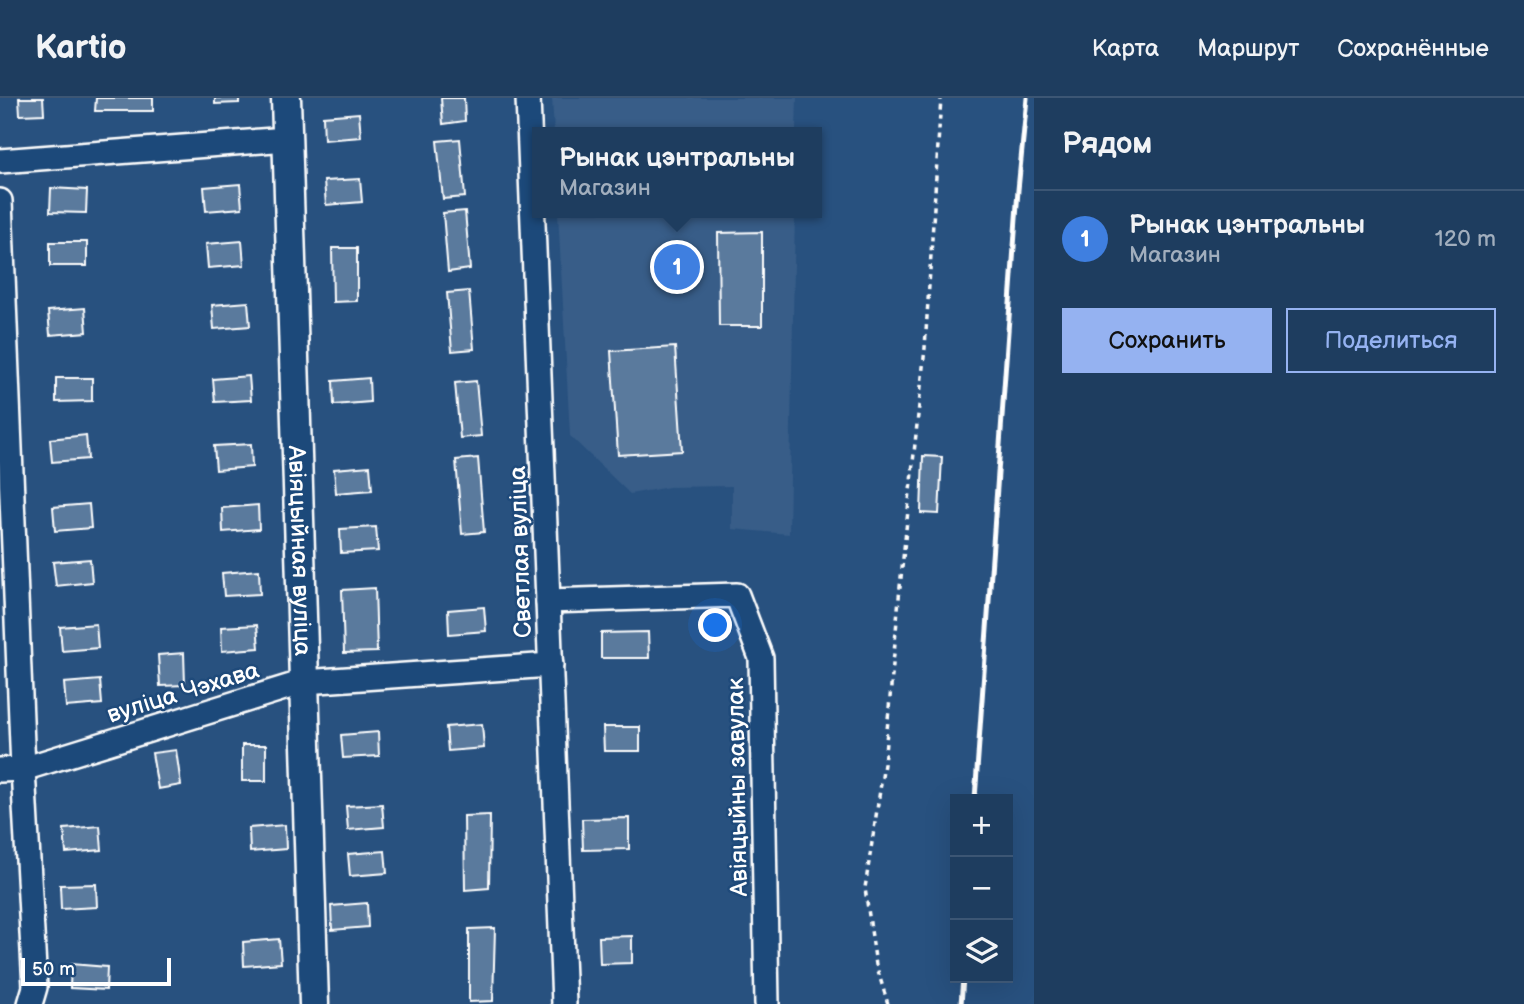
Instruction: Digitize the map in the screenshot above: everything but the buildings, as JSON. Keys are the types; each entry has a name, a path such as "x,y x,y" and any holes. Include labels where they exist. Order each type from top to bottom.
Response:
{"street":[{"name":"Авіяцыйная вуліца","path":"286,98 314,1004"},
{"name":"Светлая вуліца","path":"528,98 532,199"},
{"path":"0,161 287,139"},
{"path":"0,201 23,769 35,987 30,1004"},
{"name":"Светлая вуліца","path":"533,218 564,1004"},
{"name":"Авіяцыйны завулак","path":"548,601 737,594 761,658 767,1004"},
{"name":"вуліца Чэхава","path":"0,771 23,769 304,682 551,665"}],"path":[{"path":"888,1004 876,965 865,888 884,764 925,348 941,98"}],"shaded area":[{"path":"552,98 797,98 796,127 554,127"},
{"path":"558,218 795,218 789,534 732,529 732,486 669,487 630,494 570,436"}],"railway":[{"path":"975,794 1018,190 1027,98"},
{"path":"961,1004 963,983"}],"place":[{"name":"Рынак цэнтральны","path":"677,267"}]}
